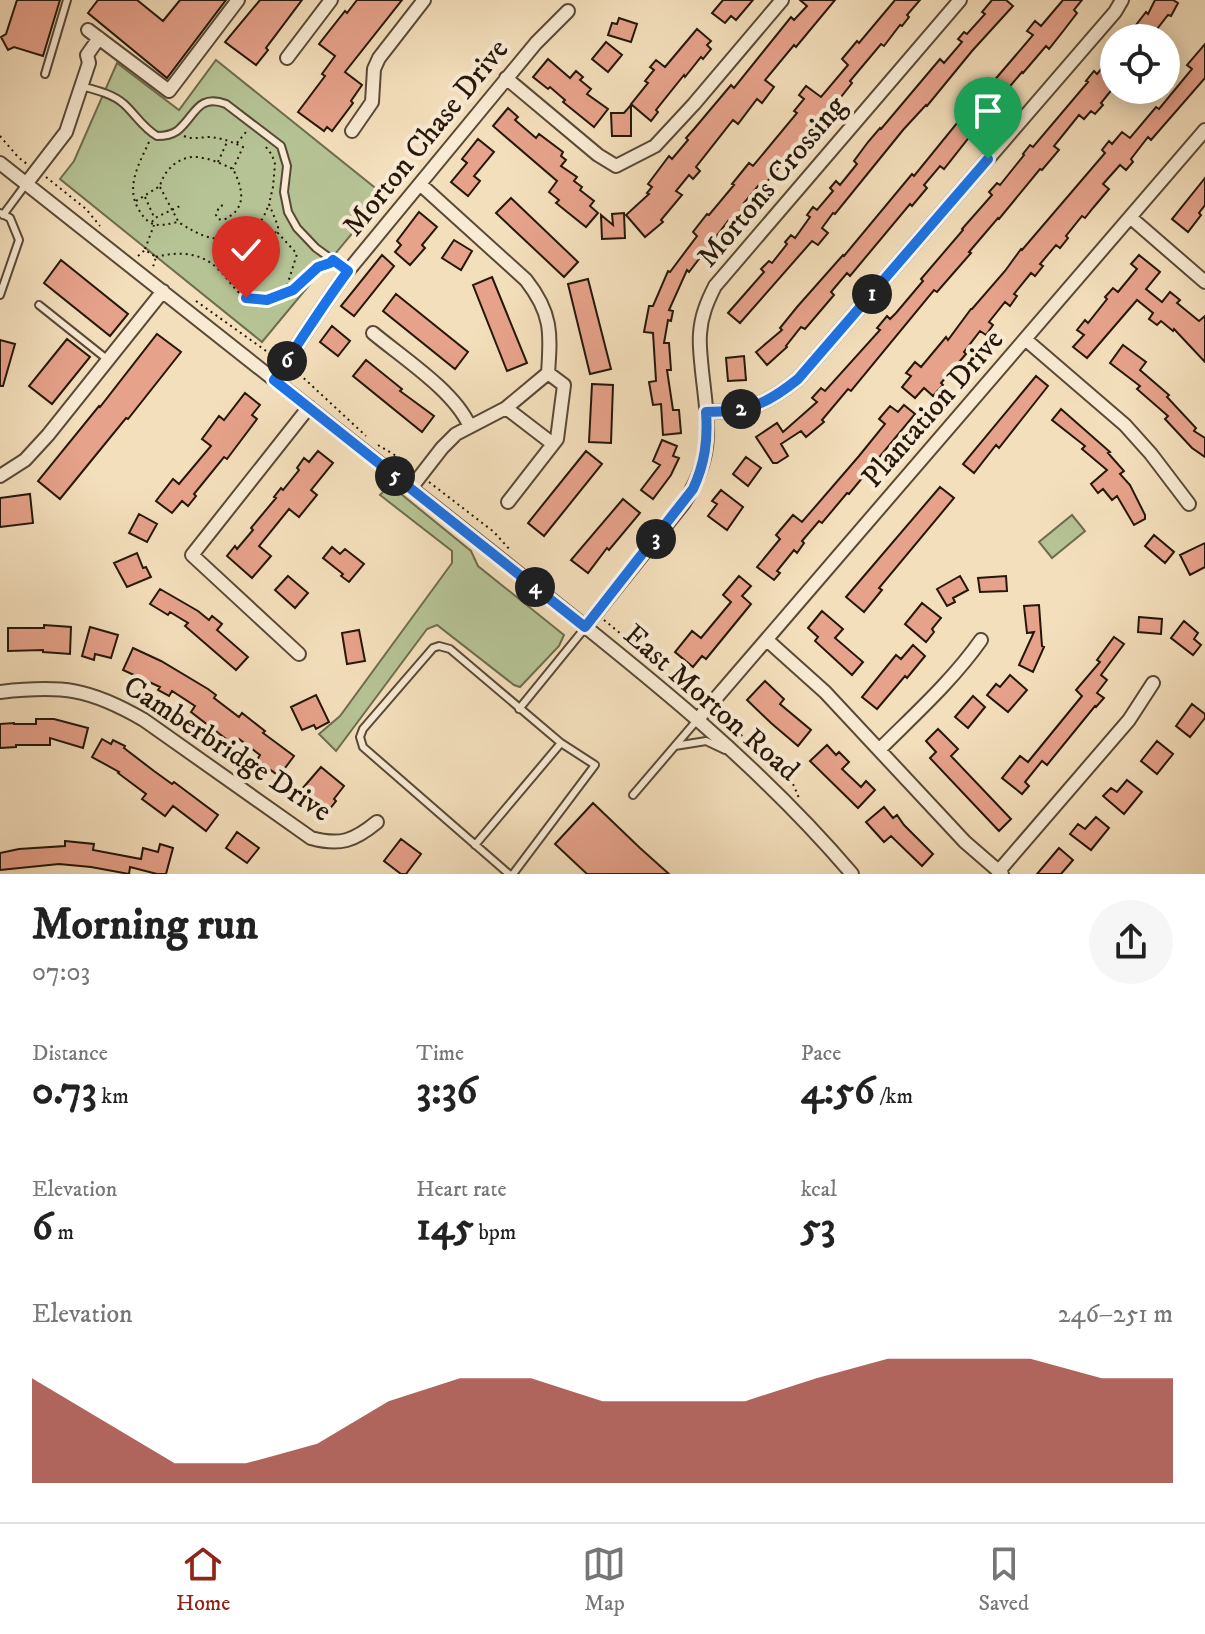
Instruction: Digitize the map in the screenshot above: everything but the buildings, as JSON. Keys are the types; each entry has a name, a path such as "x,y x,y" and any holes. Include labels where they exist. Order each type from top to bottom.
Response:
{"street":[{"path":"88,30 169,91 238,0"},
{"path":"287,58 331,0"},
{"path":"352,131 372,102 374,69 379,58 424,0"},
{"path":"506,78 598,155 616,166 655,146 782,0"},
{"name":"Mortons Crossing","path":"585,627 693,489 701,471 708,433 700,332 704,308 715,286 960,0"},
{"path":"706,412 730,412 756,406 778,396 798,379 1115,12 1122,0"},
{"name":"Morton Chase Drive","path":"274,380 348,271 506,78 568,11"},
{"path":"26,184 66,132 89,63 97,61 104,42"},
{"name":"Plantation Drive","path":"698,719 1205,130"},
{"name":"East Morton Road","path":"0,163 698,719 790,806 852,874"},
{"path":"411,488 456,434 506,408 548,373 550,346 547,315 540,298 516,270 420,184"},
{"path":"1130,217 1205,282"},
{"path":"0,476 25,460 41,443 163,291"},
{"path":"373,333 450,397 469,425"},
{"path":"1025,339 1125,425 1189,504"},
{"path":"508,502 557,439 564,385 548,373"},
{"path":"299,654 192,555 309,407"},
{"path":"506,408 553,444"},
{"path":"767,640 825,692 965,842 1000,873 1129,720 1153,683"},
{"path":"880,749 934,695 981,640"},
{"name":"Camberbridge Drive","path":"0,692 40,688 71,690 118,705 144,720 311,838 327,843 341,841 360,836 377,822"}],"lane":[{"path":"45,74 67,0"},
{"path":"81,86 122,102 148,131 157,136 175,132 200,105 216,100 226,104 281,146 287,166 284,192 288,212 297,228 316,248 348,271"},
{"path":"0,295 19,240 10,218 2,214 26,184"},
{"path":"39,305 108,360"},
{"path":"519,709 585,627"},
{"path":"439,646 450,649 561,743 595,765 511,874 363,747 360,737 363,729 419,664 433,648 439,646"},
{"path":"633,795 698,719"},
{"path":"675,746 706,741 739,756"},
{"path":"475,845 561,743"}],"path":[{"path":"237,144 246,132"},
{"path":"181,138 183,135 228,140 243,147 233,169"},
{"path":"218,163 228,140"},
{"path":"149,141 133,181 132,195 142,215 153,223 159,226 178,222"},
{"path":"225,204 219,207 218,219 229,218 242,199 233,169 201,157 179,160 162,176 160,186 178,222 212,239 227,239 256,228 263,219 273,187 275,164 267,147"},
{"path":"135,202 160,186"},
{"path":"144,196 155,218"},
{"path":"269,204 278,233"},
{"path":"137,257 145,250 155,218 182,205"},
{"path":"256,228 278,233 297,254 285,292"},
{"path":"145,250 156,257 183,253 199,257 212,263 234,290 246,298 267,300 293,290 318,267 333,260"},
{"path":"152,268 156,257"}],"green space":[{"path":"216,60 384,195 262,342 60,179 74,161 117,63 179,110"},
{"path":"390,485 471,551 478,566 564,635 559,646 520,687 437,625 427,629 336,751 319,734 340,716 452,563 452,551 380,495"},
{"path":"1072,515 1085,531 1052,558 1039,542"}],"route":[{"path":"246,298 267,300 293,290 318,267 333,260 348,271 274,380 585,627 693,489 706,451 706,412 730,412 756,406 778,396 798,379 988,159"}]}
